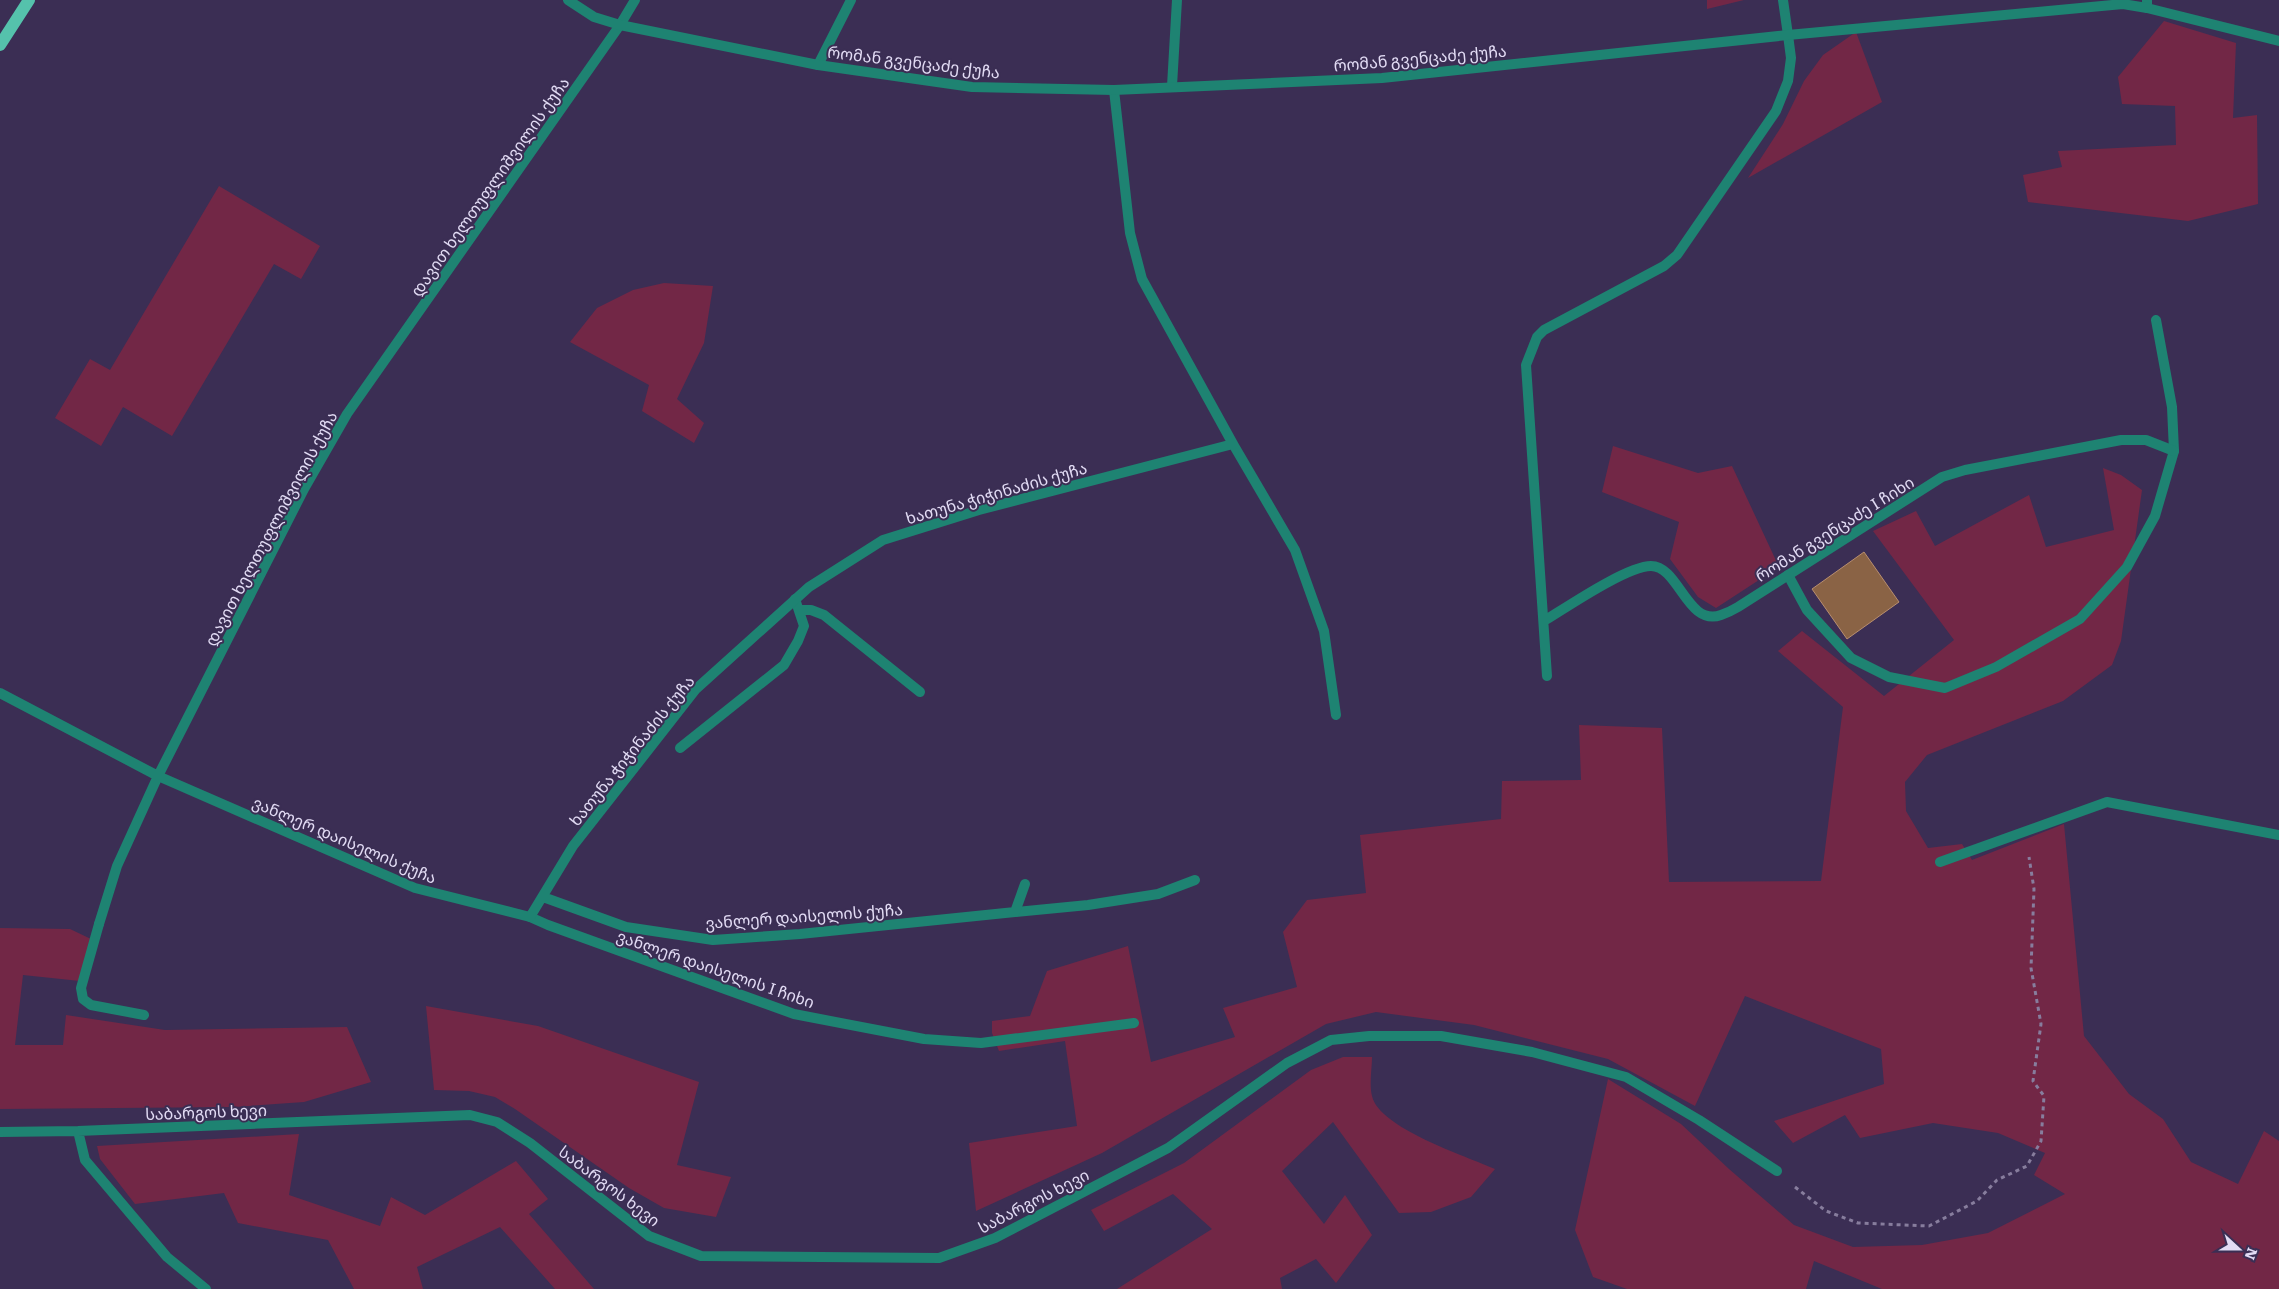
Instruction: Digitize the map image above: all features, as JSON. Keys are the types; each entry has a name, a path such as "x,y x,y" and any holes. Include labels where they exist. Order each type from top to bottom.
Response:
{"main road":[{"path":"0,45 29,0"}],"street":[{"name":"რომან გვენცაძე ქუჩა","path":"568,0 594,17 620,25 818,65 972,86 1114,90 1382,78 1788,35 2123,4 2147,4 2279,41"},
{"name":"დავით ხელთუფლიშვილის ქუჩა","path":"144,1015 91,1005 83,999 81,988 117,866 158,776 304,489 347,414 620,25 635,0"},
{"path":"818,65 851,0"},
{"path":"1172,86 1177,0"},
{"path":"1547,676 1526,365 1537,336 1557,321 1664,266 1677,255 1776,111 1788,81 1790,58 1783,0"},
{"path":"1114,90 1130,233 1142,279 1233,444 1295,550 1324,631 1336,715"},
{"path":"1788,575 1807,610 1851,658 1889,676 1945,688 1996,667 2080,619 2127,568 2155,516 2174,451 2172,407 2156,320"},
{"name":"რომან გვენცაძე I ჩიხი","path":"1544,621 1633,569 1653,565 1664,570 1694,607 1707,616 1720,616 1738,607 1942,477 1965,470 2121,440 2146,440 2174,451"},
{"name":"ხათუნა ჭიჭინაძის ქუჩა","path":"543,897 573,846 696,690 809,587 883,540 979,510 1233,444"},
{"path":"680,748 784,665 804,626 795,599"},
{"path":"799,610 811,610 824,615 920,692"},
{"name":"ვანლერ დაისელის ქუჩა","path":"0,693 158,776 415,888 530,917"},
{"path":"1940,862 2107,802 2279,835"},
{"name":"ვანლერ დაისელის ქუჩა","path":"543,897 626,927 712,940 800,934 1088,905 1158,894 1195,880"},
{"path":"1015,912 1025,884"},
{"path":"530,917 543,897"},
{"name":"ვანლერ დაისელის I ჩიხი","path":"530,917 548,926 794,1014 924,1039 981,1043 1134,1023"},
{"name":"საბარგოს ხევი","path":"0,1132 78,1132 470,1115 497,1122 530,1143 649,1236 701,1256 939,1258 995,1238 1168,1148 1287,1063 1331,1040 1369,1036 1441,1036 1532,1052 1626,1077 1699,1120 1777,1171"},
{"path":"78,1132 85,1160 167,1258 206,1289"}],"path":[{"path":"1777,1171 1826,1211 1858,1223 1929,1226 1977,1201 1996,1180 2028,1166 2040,1141 2044,1096 2033,1081 2041,1024 2031,968 2034,889 2025,832"}],"shaded area":[{"path":"1707,0 1744,0 1707,9"},
{"path":"2164,21 2236,43 2233,118 2257,115 2258,204 2188,221 2028,202 2023,175 2062,167 2058,151 2176,145 2175,106 2122,104 2118,77"},
{"path":"1856,32 1882,102 1748,178 1783,124 1804,81 1823,55"},
{"path":"219,186 320,246 301,279 274,264 172,436 123,407 101,446 55,418 90,359 110,370"},
{"path":"664,283 713,286 704,343 677,399 704,423 694,443 642,411 649,385 570,342 597,308 633,290"},
{"path":"1613,446 1698,473 1732,466 1779,567 1716,608 1698,597 1670,559 1679,522 1602,492"},
{"path":"2103,468 2121,475 2142,490 2121,641 2112,665 2063,701 1927,755 1905,782 1906,811 1928,848 1962,844 1972,860 2064,824 2084,1036 2129,1094 2163,1119 2191,1162 2238,1184 2264,1131 2279,1141 2279,1289 1882,1289 1814,1261 1806,1289 1627,1289 1593,1277 1575,1230 1608,1079 1681,1124 1729,1169 1794,1225 1853,1247 1922,1245 1988,1233 2065,1194 2034,1175 2045,1153 1998,1133 1933,1123 1860,1138 1845,1115 1793,1143 1774,1121 1884,1084 1881,1049 1745,996 1695,1106 1608,1059 1474,1025 1376,1012 1326,1024 1102,1153 976,1211 969,1143 1077,1126 1065,1041 999,1051 992,1033 992,1021 1030,1016 1047,971 1128,946 1151,1062 1235,1037 1223,1008 1297,987 1283,932 1307,900 1366,893 1360,835 1501,819 1502,781 1581,780 1579,725 1662,728 1669,882 1821,881 1843,707 1778,651 1802,631 1884,696 1954,640 1873,531 1916,511 1935,546 2029,495 2046,547 2114,530"},
{"path":"0,928 70,929 91,939 80,981 23,975 15,1045 63,1045 66,1015 165,1030 347,1027 371,1082 304,1102 234,1107 0,1109"},
{"path":"426,1006 538,1026 699,1082 677,1165 731,1177 716,1217 664,1208 629,1188 495,1097 469,1091 434,1090"},
{"path":"1343,1057 1372,1057 1372,1096 1378,1108 1390,1119 1425,1140 1495,1169 1471,1197 1431,1212 1399,1213 1333,1122 1282,1171 1324,1224 1345,1195 1372,1235 1336,1283 1316,1259 1280,1278 1282,1289 1117,1289 1212,1229 1173,1194 1104,1231 1091,1210 1184,1163 1311,1070"},
{"path":"299,1134 289,1195 380,1226 391,1197 425,1215 516,1161 548,1199 529,1214 594,1289 555,1289 500,1227 417,1267 423,1289 354,1289 328,1240 238,1223 224,1193 135,1204 100,1159 97,1146"}],"building":[{"path":"1864,552 1899,602 1847,639 1812,589"}]}
